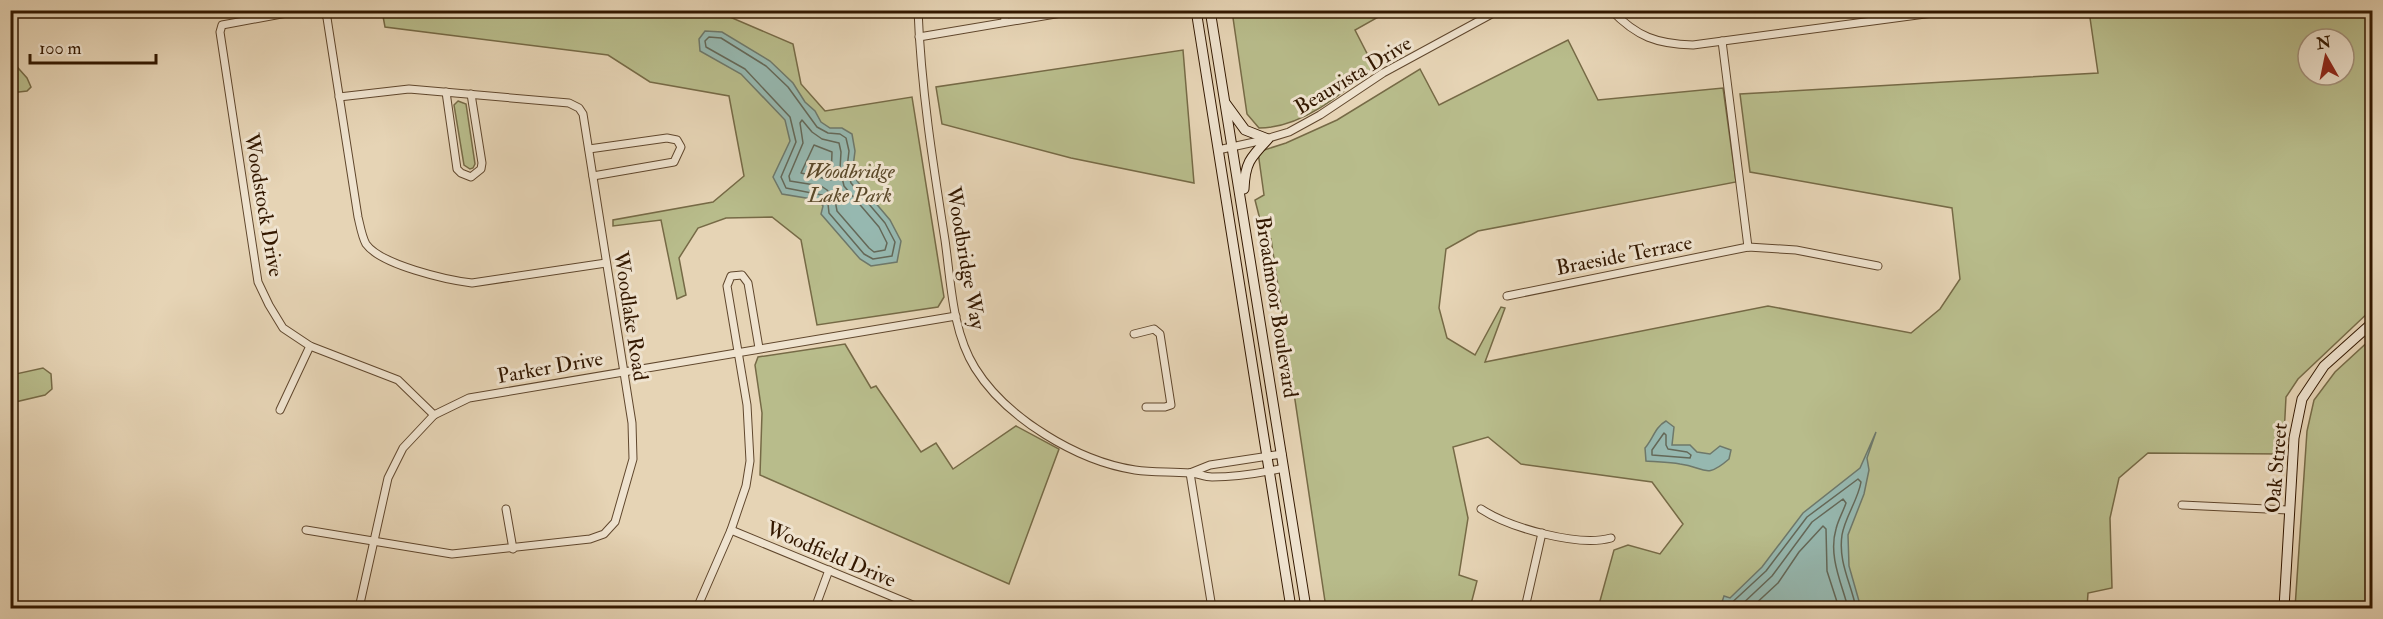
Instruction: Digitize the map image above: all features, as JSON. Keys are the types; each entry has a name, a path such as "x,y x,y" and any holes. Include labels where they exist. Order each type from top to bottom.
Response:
{"main road":[{"name":"Broadmoor Boulevard","path":"1196,10 1291,609"},
{"name":"Broadmoor Boulevard","path":"1210,10 1306,609"},
{"path":"1225,102 1245,130 1268,139 1249,158 1243,208"},
{"name":"Oak Street","path":"2284,609 2294,438 2306,392 2324,366 2373,323"}],"street":[{"name":"Woodstock Drive","path":"303,10 222,25 220,39 258,282 268,305 284,328 310,346 398,380 435,415"},
{"path":"323,10 327,18 358,217 365,243 375,253 389,260 450,280 472,283 606,263"},
{"name":"Woodbridge Way","path":"918,10 927,128 956,316 967,351 987,385 999,399 1038,429 1079,453 1112,465 1157,473 1190,473 1210,477 1268,472 1284,468"},
{"path":"1004,10 1005,21"},
{"path":"919,37 1078,10"},
{"name":"Beauvista Drive","path":"1218,150 1289,132 1320,115 1383,73 1499,10"},
{"path":"1611,10 1630,28 1651,39 1669,44 1693,45 1954,10"},
{"path":"1722,41 1748,247"},
{"name":"Woodlake Road","path":"306,530 374,540 403,548 452,554 590,539 604,534 615,522 633,459 632,423 589,149 583,114 579,108 569,103 409,89 339,97"},
{"path":"446,92 457,169 471,177 481,170 482,163 471,94"},
{"path":"589,149 667,138 677,140 681,147 674,162 593,176"},
{"name":"Braeside Terrace","path":"1507,296 1748,247 1796,250 1878,266"},
{"path":"697,609 746,486 750,461 747,405 727,286 731,276 742,275 748,283 759,348"},
{"name":"Parker Drive","path":"359,609 388,478 403,448 435,415 469,398 956,316"},
{"path":"1134,334 1154,329 1160,334 1171,405 1146,407"},
{"path":"280,410 310,346"},
{"name":"Woodbridge Way","path":"1190,473 1210,465 1282,454"},
{"path":"1190,473 1212,609"},
{"path":"2182,505 2290,510"},
{"path":"507,509 513,549"},
{"path":"1481,509 1503,522 1542,533 1588,541 1611,538"},
{"name":"Woodfield Drive","path":"730,530 920,609"},
{"path":"1525,609 1542,533"},
{"path":"815,609 830,570"}],"green space":[{"path":"1232,10 1389,11 1355,30 1374,67 1349,88 1306,116 1291,122 1259,128 1247,114"},
{"name":"Woodbridge Lake Park","path":"382,11 716,11 793,44 801,84 825,111 912,97 944,297 938,307 817,325 801,240 772,217 726,218 698,228 679,258 686,295 677,299 661,220 613,226 613,220 713,202 744,176 729,96 650,82 608,55 385,27"},
{"path":"2089,11 2372,11 2372,309 2298,379 2286,397 2283,454 2148,453 2119,478 2110,518 2112,588 2088,593 2087,608 1598,608 1614,550 1628,545 1660,554 1683,524 1652,482 1521,464 1488,437 1453,447 1468,518 1459,575 1477,581 1470,608 1326,608 1271,239 1265,239 1255,200 1264,195 1258,152 1286,143 1337,120 1420,69 1439,105 1568,40 1598,100 1723,88 1736,182 1478,231 1446,249 1439,308 1447,338 1475,355 1501,307 1505,308 1485,362 1768,306 1911,333 1940,309 1960,279 1952,208 1750,172 1740,94 2098,73"},
{"path":"1183,50 1194,183 1071,158 942,124 936,87"},
{"path":"11,60 27,78 31,87 27,91 11,93"},
{"path":"458,101 466,104 475,164 470,169 464,165 454,105"},
{"path":"2372,338 2372,608 2295,608 2307,431 2314,400 2335,372"},
{"path":"845,344 871,388 876,386 921,452 936,443 953,469 1016,426 1059,449 1009,584 760,475 762,413 755,365 758,357"},
{"path":"43,368 51,374 52,389 45,395 11,403 11,375"}],"water":[{"path":"705,31 722,32 770,61 793,83 821,122 830,128 842,128 852,134 855,151 853,167 857,181 890,220 901,241 897,262 871,266 860,259 821,214 823,206 818,200 782,194 773,177 790,141 785,120 741,74 700,51 699,39"},
{"path":"1666,421 1674,427 1672,445 1690,445 1697,452 1710,454 1720,446 1731,450 1729,459 1710,471 1676,463 1646,461 1645,448 1659,426"},
{"path":"1876,432 1867,458 1869,470 1864,494 1848,535 1849,566 1861,608 1720,608 1724,596 1730,598 1762,567 1803,513 1860,468"}]}
